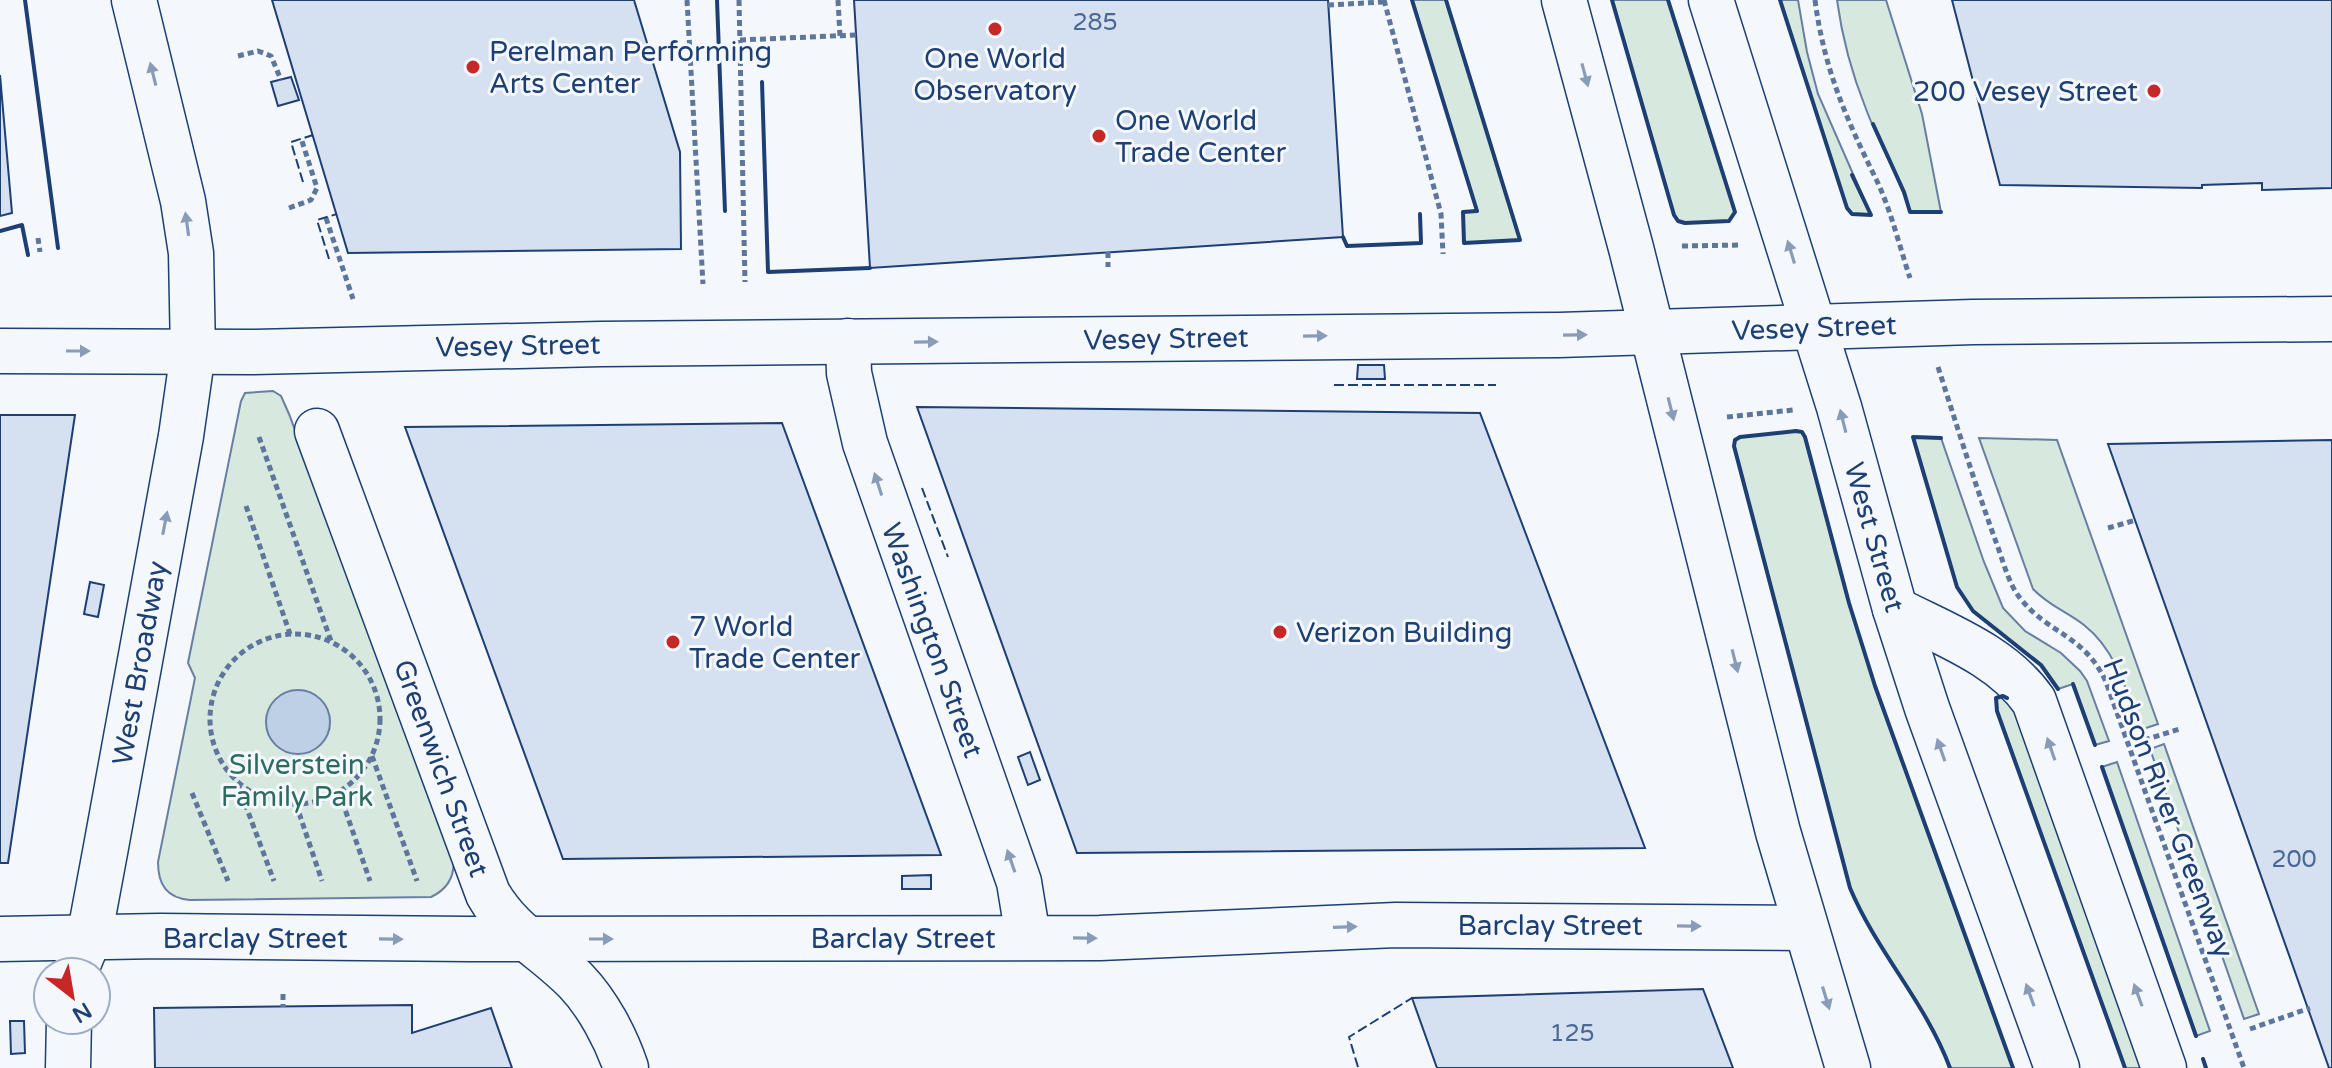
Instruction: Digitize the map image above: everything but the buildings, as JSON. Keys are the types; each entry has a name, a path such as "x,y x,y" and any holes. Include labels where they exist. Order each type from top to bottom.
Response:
{"main road":[{"path":"134,0 183,201 191,253 193,352"},
{"path":"1564,0 1653,333 1805,928 1848,1068"},
{"name":"West Street","path":"1711,0 1839,407 1895,609 1950,776 2057,1068"},
{"name":"Vesey Street","path":"0,351 193,352 848,341 1653,333 1973,322 2332,319"},
{"name":"Washington Street","path":"848,341 849,373 865,443 1019,882 1028,937"},
{"name":"West Broadway","path":"82,955 106,847 181,436 193,352"},
{"name":"Greenwich Street","path":"317,431 488,894 497,910 523,939 578,984 620,1050 626,1068"},
{"path":"1895,609 2007,670 2034,701 2164,1068"},
{"name":"Barclay Street","path":"0,939 82,955 523,939 1162,937 1396,925 1805,928"},
{"path":"68,1068 69,1036"}],"path":[{"path":"687,0 703,284"},
{"path":"739,0 745,282"},
{"path":"838,0 840,36"},
{"path":"1815,0 1829,72 1876,180 1909,277"},
{"path":"1328,5 1384,1 1441,214 1443,254"},
{"path":"740,40 856,35"},
{"path":"238,56 258,51 271,56 281,80"},
{"path":"289,208 311,200 317,188 301,138"},
{"path":"326,218 353,299"},
{"path":"38,238 40,252"},
{"path":"1682,246 1746,244"},
{"path":"1108,252 1108,267"},
{"name":"Hudson River Greenway","path":"1938,365 1970,468 2018,596 2043,619 2079,643 2099,666 2106,682 2244,1068"},
{"path":"1727,417 1798,410"},
{"path":"259,437 332,642"},
{"path":"246,506 290,634"},
{"path":"2108,528 2136,520"},
{"path":"237,782 259,797 283,804 296,804 318,801 339,792 363,771 372,756 380,728 378,698 356,659 332,642 311,636 290,634 268,638 233,660 211,698 213,744 219,758 237,782 274,881"},
{"path":"2144,740 2180,729"},
{"path":"372,756 417,881"},
{"path":"339,792 370,881"},
{"path":"192,793 228,881"},
{"path":"296,804 322,881"},
{"path":"283,994 283,1007"},
{"path":"2250,1029 2310,1008"}],"green space":[{"path":"1412,0 1446,0 1520,240 1464,243 1463,212 1477,210"},
{"path":"1612,0 1668,0 1735,212 1729,221 1685,223 1678,221 1674,215"},
{"path":"1780,0 1798,0 1818,94 1871,215 1852,214 1847,208"},
{"path":"1837,0 1886,0 1922,114 1941,212 1910,212 1856,82"},
{"name":"Silverstein Family Park","path":"273,391 281,396 289,414 453,855 450,880 431,897 190,900 175,896 162,884 158,862 195,678 188,663 241,401 245,393"},
{"path":"1802,432 1805,437 1849,603 1875,686 2013,1068 1950,1068 1928,1021 1874,934 1850,888 1734,446 1735,440 1740,437"},
{"path":"1913,437 1941,438 2003,608 2025,631 2061,653 2080,671 2087,681 2109,741 2095,745 2073,684 2058,689 2041,665 1973,611 1957,587"},
{"path":"1979,438 2057,440 2158,724 2140,730 2120,673 2105,647 2084,625 2033,589"},
{"path":"2003,696 2014,710 2141,1068 2125,1068 1997,711 1996,698"},
{"path":"2164,744 2259,1014 2244,1019 2150,749"},
{"path":"2117,762 2210,1031 2196,1036 2102,767"}],"water":[{"path":"298,690 321,699 330,722 321,745 298,754 275,745 266,722 275,699"}],"fence":[{"path":"303,182 291,142 313,135"},
{"path":"329,259 317,220 337,214"},
{"path":"1334,385 1496,385"},
{"path":"922,488 948,557"},
{"path":"1358,1067 1349,1037 1412,998"}],"wall":[{"path":"25,0 58,248"},
{"path":"717,0 725,211"},
{"path":"1412,0 1477,211 1463,212 1464,243 1520,240 1446,0"},
{"path":"1612,0 1674,215 1678,221 1685,223 1729,221 1735,212 1668,0"},
{"path":"1780,0 1847,208 1852,214 1871,215 1852,175"},
{"path":"762,82 768,272 870,268"},
{"path":"1873,124 1910,212 1941,212"},
{"path":"1343,237 1347,246 1421,243 1420,214"},
{"path":"0,231 22,225 28,255"},
{"path":"1950,1068 1928,1021 1874,934 1850,888 1734,446 1735,440 1740,437 1796,431 1802,432 1805,437 1849,603 1875,686 2013,1068"},
{"path":"1941,438 1913,437 1957,587 1973,611 2041,665 2058,689"},
{"path":"2073,684 2095,745"},
{"path":"2007,698 1996,698 1997,711 2125,1068"},
{"path":"2102,767 2196,1036"},
{"path":"2203,1059 2206,1068"}],"place":[{"name":"One World Observatory","path":"995,29"},
{"name":"Perelman Performing Arts Center","path":"473,67"},
{"name":"200 Vesey Street","path":"2154,91"},
{"name":"One World Trade Center","path":"1099,136"},
{"name":"Verizon Building","path":"1280,632"},
{"name":"7 World Trade Center","path":"673,642"}]}
